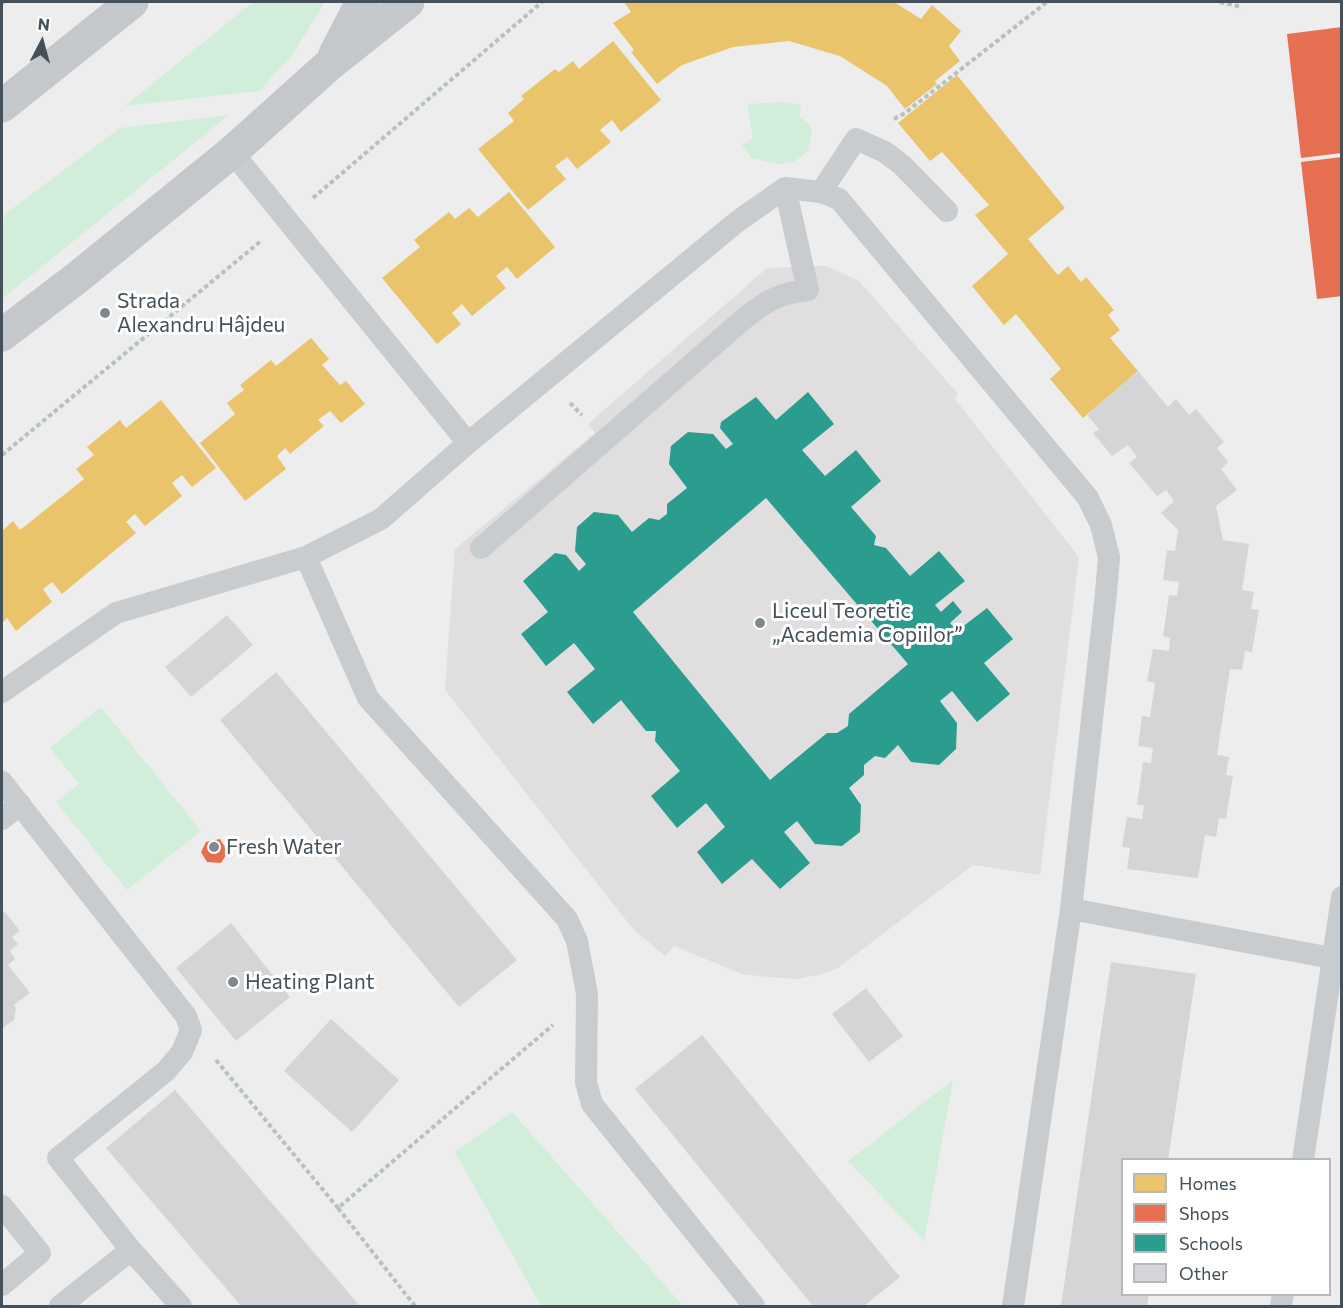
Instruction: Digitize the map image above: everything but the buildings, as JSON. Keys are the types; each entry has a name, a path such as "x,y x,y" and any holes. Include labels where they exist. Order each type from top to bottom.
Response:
{"main road":[{"path":"2,106 132,2"},
{"path":"330,64 362,2"},
{"path":"2,335 78,277 232,152 330,64 408,2"}],"lane":[{"path":"821,192 856,139 885,152 902,165 947,211"},
{"path":"232,152 468,443"},
{"path":"481,548 746,317 771,298 789,292 808,290 785,188"},
{"path":"2,692 116,613 306,557 381,519 468,443 738,221 785,188 821,192 839,199 1088,498 1101,525 1109,556 1071,909 1013,1306"},
{"path":"306,557 368,698 567,919 578,941 588,994 586,1083 592,1104 754,1306"},
{"path":"2,782 186,1016 191,1030 182,1052 166,1071 58,1158 131,1250 181,1306"},
{"path":"2,819 20,804"},
{"path":"1303,1158 1337,960 1341,897"},
{"path":"1071,909 1337,960"},
{"path":"2,1206 40,1252 2,1285"},
{"path":"60,1306 131,1250"}],"path":[{"path":"856,139 905,113 1047,2"},
{"path":"1220,2 1242,7"},
{"path":"338,1208 588,994"},
{"path":"191,1030 338,1208 415,1306"}],"shaded area":[{"name":"Liceul Teoretic „Academia Copiilor”","path":"827,266 859,281 958,394 955,399 1079,557 1040,875 973,865 838,968 819,975 796,979 742,974 674,946 665,956 633,929 445,690 455,549 595,433 588,424 767,268"}],"green space":[{"path":"253,2 325,2 292,55 259,91 125,106"},
{"path":"784,102 801,105 799,117 807,122 812,130 808,151 795,161 780,164 751,158 742,145 753,138 747,104"},
{"path":"229,115 2,299 2,219 4,215 120,128"},
{"path":"101,707 201,831 127,890 56,802 79,784 50,748"},
{"path":"953,1080 924,1241 848,1161"},
{"path":"512,1112 683,1306 541,1306 455,1152"}],"place":[{"name":"Strada Alexandru Hâjdeu","path":"105,313"},
{"name":"Liceul Teoretic „Academia Copiilor”","path":"760,623"},
{"name":"Fresh Water","path":"214,847"},
{"name":"Heating Plant","path":"233,982"}]}
